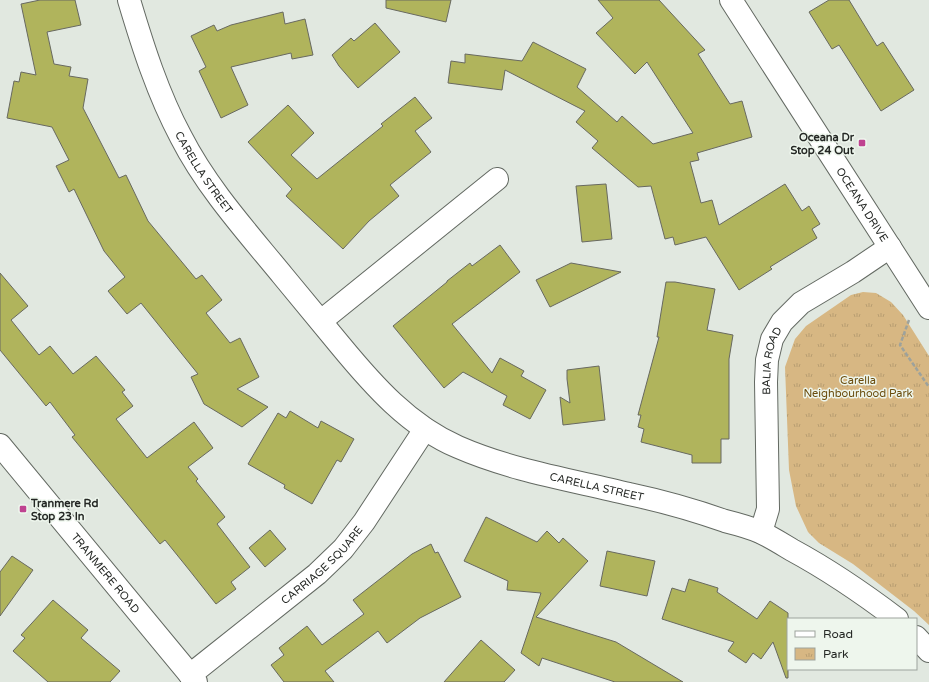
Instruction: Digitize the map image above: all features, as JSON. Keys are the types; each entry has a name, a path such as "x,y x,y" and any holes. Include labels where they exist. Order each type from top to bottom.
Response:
{"street":[{"name":"CARELLA STREET","path":"129,0 145,54 164,100 181,138 199,169 221,200 363,373 392,403 425,429 456,447 506,465 699,512 761,532 860,591 896,618"},
{"name":"OCEANA DRIVE","path":"731,0 929,308"},
{"path":"321,321 497,179"},
{"name":"BALIA ROAD","path":"761,532 768,509 766,382 767,360 772,339 782,322 802,303 890,248"},
{"name":"CARRIAGE SQUARE","path":"193,678 317,574 343,549 364,522 425,429"},
{"name":"TRANMERE ROAD","path":"0,445 193,678"},
{"path":"917,638 929,651"}],"path":[{"path":"910,317 900,345 929,387"}],"green space":[{"name":"Carella Neighbourhood Park","path":"863,292 876,293 891,302 903,315 929,356 929,625 914,611 853,564 819,543 808,532 796,506 789,470 785,367 795,339 806,326 851,295"}],"building":[{"path":"40,0 75,0 81,25 47,32 54,64 71,67 69,76 88,79 83,108 119,178 126,175 148,221 196,279 202,275 222,300 206,313 230,343 240,338 259,377 237,389 268,407 242,427 204,404 191,377 198,374 141,303 127,314 108,291 125,277 104,251 74,189 69,192 56,166 69,160 52,127 7,118 14,81 19,82 21,72 36,75 21,4"},
{"path":"386,0 451,0 446,22 386,8"},
{"path":"598,0 659,0 705,50 698,54 730,104 742,101 752,137 697,153 699,160 690,162 701,203 712,200 719,225 785,184 802,211 809,206 820,224 812,229 817,238 770,267 772,269 739,290 706,237 675,245 673,237 665,239 651,186 638,187 592,148 598,141 576,122 585,111 505,70 502,90 448,83 451,61 465,63 465,54 522,61 533,42 586,69 577,87 617,122 622,116 653,144 693,133 647,62 635,74 596,33 613,18"},
{"path":"829,0 849,0 877,46 883,42 914,90 881,111 839,45 832,49 809,12"},
{"path":"283,12 285,24 305,19 313,55 292,59 291,53 231,67 248,105 221,118 199,71 206,67 191,36 214,25 217,31 231,25"},
{"path":"375,23 400,52 358,88 339,66 332,55 351,38 354,41"},
{"path":"415,97 432,118 415,131 431,152 390,185 399,196 369,221 343,249 286,196 292,189 248,142 288,105 314,133 291,155 317,179 383,126 381,124"},
{"path":"606,184 612,239 582,242 576,186"},
{"path":"500,245 520,272 452,324 492,373 500,358 524,371 521,376 546,390 530,419 503,405 507,396 463,372 444,388 393,326 470,263 472,266"},
{"path":"571,263 621,272 550,307 536,280"},
{"path":"0,273 28,306 11,320 39,355 50,346 73,374 96,356 125,390 122,392 133,406 116,419 147,458 194,422 213,448 188,467 198,479 196,481 225,517 217,524 250,567 231,582 236,589 216,604 165,540 160,544 72,437 75,435 50,402 46,406 0,350"},
{"path":"666,282 675,282 715,289 707,330 733,335 729,359 729,439 721,439 721,463 692,463 692,455 641,442 644,429 638,427 641,415 638,415 659,337 657,337"},
{"path":"599,366 605,420 563,425 560,397 570,403 567,370"},
{"path":"290,411 318,428 321,421 354,439 341,462 337,460 312,504 284,488 285,485 248,464 278,413 286,418"},
{"path":"486,517 537,542 547,531 559,543 563,538 588,561 536,617 616,642 683,682 615,682 542,658 539,666 521,653 541,593 507,590 508,581 464,561"},
{"path":"270,530 286,549 265,567 249,548"},
{"path":"431,544 435,553 438,552 461,597 420,618 387,643 378,631 325,671 334,682 284,682 271,665 284,655 279,648 307,626 322,645 364,614 353,600 412,554"},
{"path":"607,551 655,561 647,596 600,586"},
{"path":"12,556 33,570 0,616 0,572"},
{"path":"689,579 718,588 717,592 757,619 770,601 788,613 788,678 786,678 773,642 761,659 753,653 746,663 728,651 734,642 662,619 672,588 685,592"},
{"path":"53,600 88,630 81,638 120,671 110,682 48,682 13,651 25,638 21,635"},
{"path":"481,640 515,670 504,682 444,682"}],"place":[{"name":"Oceana Dr Stop 24 Out","path":"862,143"},
{"name":"Tranmere Rd Stop 23 In","path":"23,509"}]}
